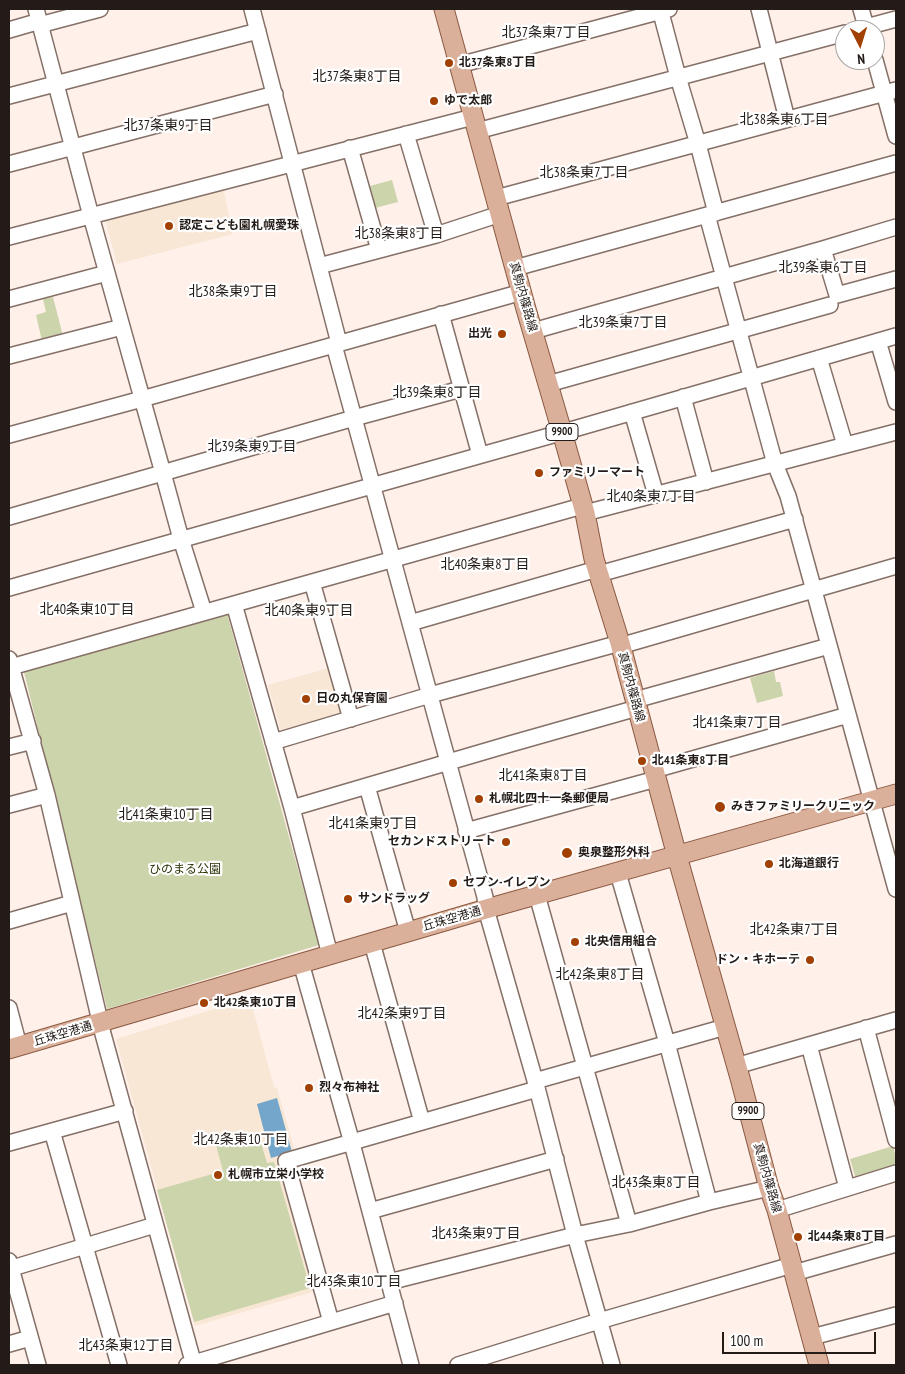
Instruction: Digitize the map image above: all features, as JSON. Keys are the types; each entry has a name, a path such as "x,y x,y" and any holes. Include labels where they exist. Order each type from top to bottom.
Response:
{"main road":[{"name":"真駒内篠路線","path":"444,9 819,1365"},
{"name":"丘珠空港通","path":"14,1048 486,909 896,794"}],"street":[{"path":"9,30 39,19 47,23 100,9"},
{"path":"252,9 319,266 354,418 485,896 486,909 612,1365"},
{"path":"459,65 663,9 678,77 698,144 724,276 776,464 788,496 896,889"},
{"path":"759,9 787,119"},
{"path":"39,19 91,216 181,539 204,612"},
{"path":"9,96 258,31"},
{"path":"9,237 406,134 475,124 678,77 835,36"},
{"path":"880,70 890,92 896,136"},
{"path":"319,266 436,235 498,206 698,144 890,92"},
{"path":"9,164 275,94"},
{"path":"406,134 436,235"},
{"path":"350,148 379,250"},
{"path":"515,268 896,163"},
{"path":"533,331 896,227"},
{"path":"823,249 837,295 896,279"},
{"path":"9,299 107,273"},
{"path":"9,435 522,292"},
{"path":"548,384 830,305"},
{"path":"441,314 480,455"},
{"path":"9,356 122,327"},
{"path":"9,588 896,336"},
{"path":"878,341 896,402"},
{"path":"819,358 846,446"},
{"path":"9,517 461,388"},
{"path":"683,397 706,482"},
{"path":"632,412 656,495"},
{"path":"394,1302 192,1365 100,1023 33,741 13,688 10,663 234,604 392,559 584,510 656,495 896,432"},
{"path":"410,622 794,519"},
{"path":"273,742 430,695 620,645 896,566"},
{"path":"312,582 351,719"},
{"path":"234,604 292,808 330,955"},
{"path":"292,808 448,763 829,646"},
{"path":"466,831 848,715"},
{"path":"9,747 33,741"},
{"path":"367,786 408,932"},
{"path":"9,805 47,795"},
{"path":"618,873 710,1202"},
{"path":"537,895 629,1224"},
{"path":"9,921 72,903"},
{"path":"372,943 422,1122"},
{"path":"301,964 352,1143 411,1365"},
{"path":"9,1008 14,1048"},
{"path":"736,1066 896,1020"},
{"path":"331,1322 286,1161 422,1122 585,1067 725,1027"},
{"path":"866,1028 896,1140"},
{"path":"809,1045 847,1188"},
{"path":"9,1143 125,1111"},
{"path":"52,1131 119,1365"},
{"path":"370,1211 556,1158"},
{"path":"777,1210 896,1173"},
{"path":"389,1282 769,1188"},
{"path":"38,1365 9,1266 155,1225"},
{"path":"458,1365 599,1321 793,1269 896,1244"},
{"path":"812,1337 896,1315"},
{"path":"9,1344 30,1338"}],"shaded area":[{"name":"認定こども園札幌愛珠","path":"223,187 233,234 117,264 105,219"},
{"name":"日の丸保育園","path":"332,667 344,713 281,731 268,685"},
{"name":"札幌市立栄小学校","path":"250,998 274,1087 277,1088 296,1155 280,1160 316,1291 195,1326 116,1039"}],"green space":[{"path":"392,180 398,202 375,208 370,186"},
{"path":"53,297 63,336 42,341 36,315 46,312 43,299"},
{"name":"ひのまる公園","path":"226,610 319,945 107,1009 23,668"},
{"path":"774,671 776,682 780,682 783,696 757,703 750,678"},
{"path":"258,1133 267,1163 274,1162 310,1288 194,1322 157,1190 223,1171 216,1145"},
{"path":"893,1146 896,1167 856,1179 850,1159"}],"water":[{"path":"277,1098 292,1152 271,1158 257,1104"}],"place":[{"name":"北37条東8丁目","path":"449,63"},
{"name":"ゆで太郎","path":"434,101"},
{"name":"認定こども園札幌愛珠","path":"169,226"},
{"name":"出光","path":"502,334"},
{"name":"ファミリーマート","path":"539,473"},
{"name":"日の丸保育園","path":"306,699"},
{"name":"北41条東8丁目","path":"642,761"},
{"name":"札幌北四十一条郵便局","path":"479,799"},
{"name":"みきファミリークリニック","path":"720,807"},
{"name":"セカンドストリート","path":"506,842"},
{"name":"奥泉整形外科","path":"567,853"},
{"name":"北海道銀行","path":"769,864"},
{"name":"セブン-イレブン","path":"453,883"},
{"name":"サンドラッグ","path":"348,899"},
{"name":"北央信用組合","path":"575,942"},
{"name":"ドン・キホーテ","path":"810,960"},
{"name":"北42条東10丁目","path":"204,1003"},
{"name":"烈々布神社","path":"309,1088"},
{"name":"札幌市立栄小学校","path":"218,1175"},
{"name":"北44条東8丁目","path":"798,1237"}],"district":[{"name":"北37条東7丁目","path":"546,33"},
{"name":"北37条東8丁目","path":"357,77"},
{"name":"北38条東6丁目","path":"784,120"},
{"name":"北37条東9丁目","path":"168,126"},
{"name":"北38条東7丁目","path":"584,173"},
{"name":"北38条東8丁目","path":"399,234"},
{"name":"北39条東6丁目","path":"823,268"},
{"name":"北38条東9丁目","path":"233,292"},
{"name":"北39条東7丁目","path":"623,323"},
{"name":"北39条東8丁目","path":"437,393"},
{"name":"北39条東9丁目","path":"252,447"},
{"name":"北40条東7丁目","path":"651,497"},
{"name":"北40条東8丁目","path":"485,565"},
{"name":"北40条東10丁目","path":"87,610"},
{"name":"北40条東9丁目","path":"309,611"},
{"name":"北41条東7丁目","path":"737,723"},
{"name":"北41条東8丁目","path":"543,776"},
{"name":"北41条東10丁目","path":"166,815"},
{"name":"北41条東9丁目","path":"373,824"},
{"name":"北42条東7丁目","path":"794,930"},
{"name":"北42条東8丁目","path":"600,975"},
{"name":"北42条東9丁目","path":"402,1014"},
{"name":"北42条東10丁目","path":"241,1140"},
{"name":"北43条東8丁目","path":"656,1183"},
{"name":"北43条東9丁目","path":"476,1234"},
{"name":"北43条東10丁目","path":"354,1282"},
{"name":"北43条東12丁目","path":"126,1346"}]}
